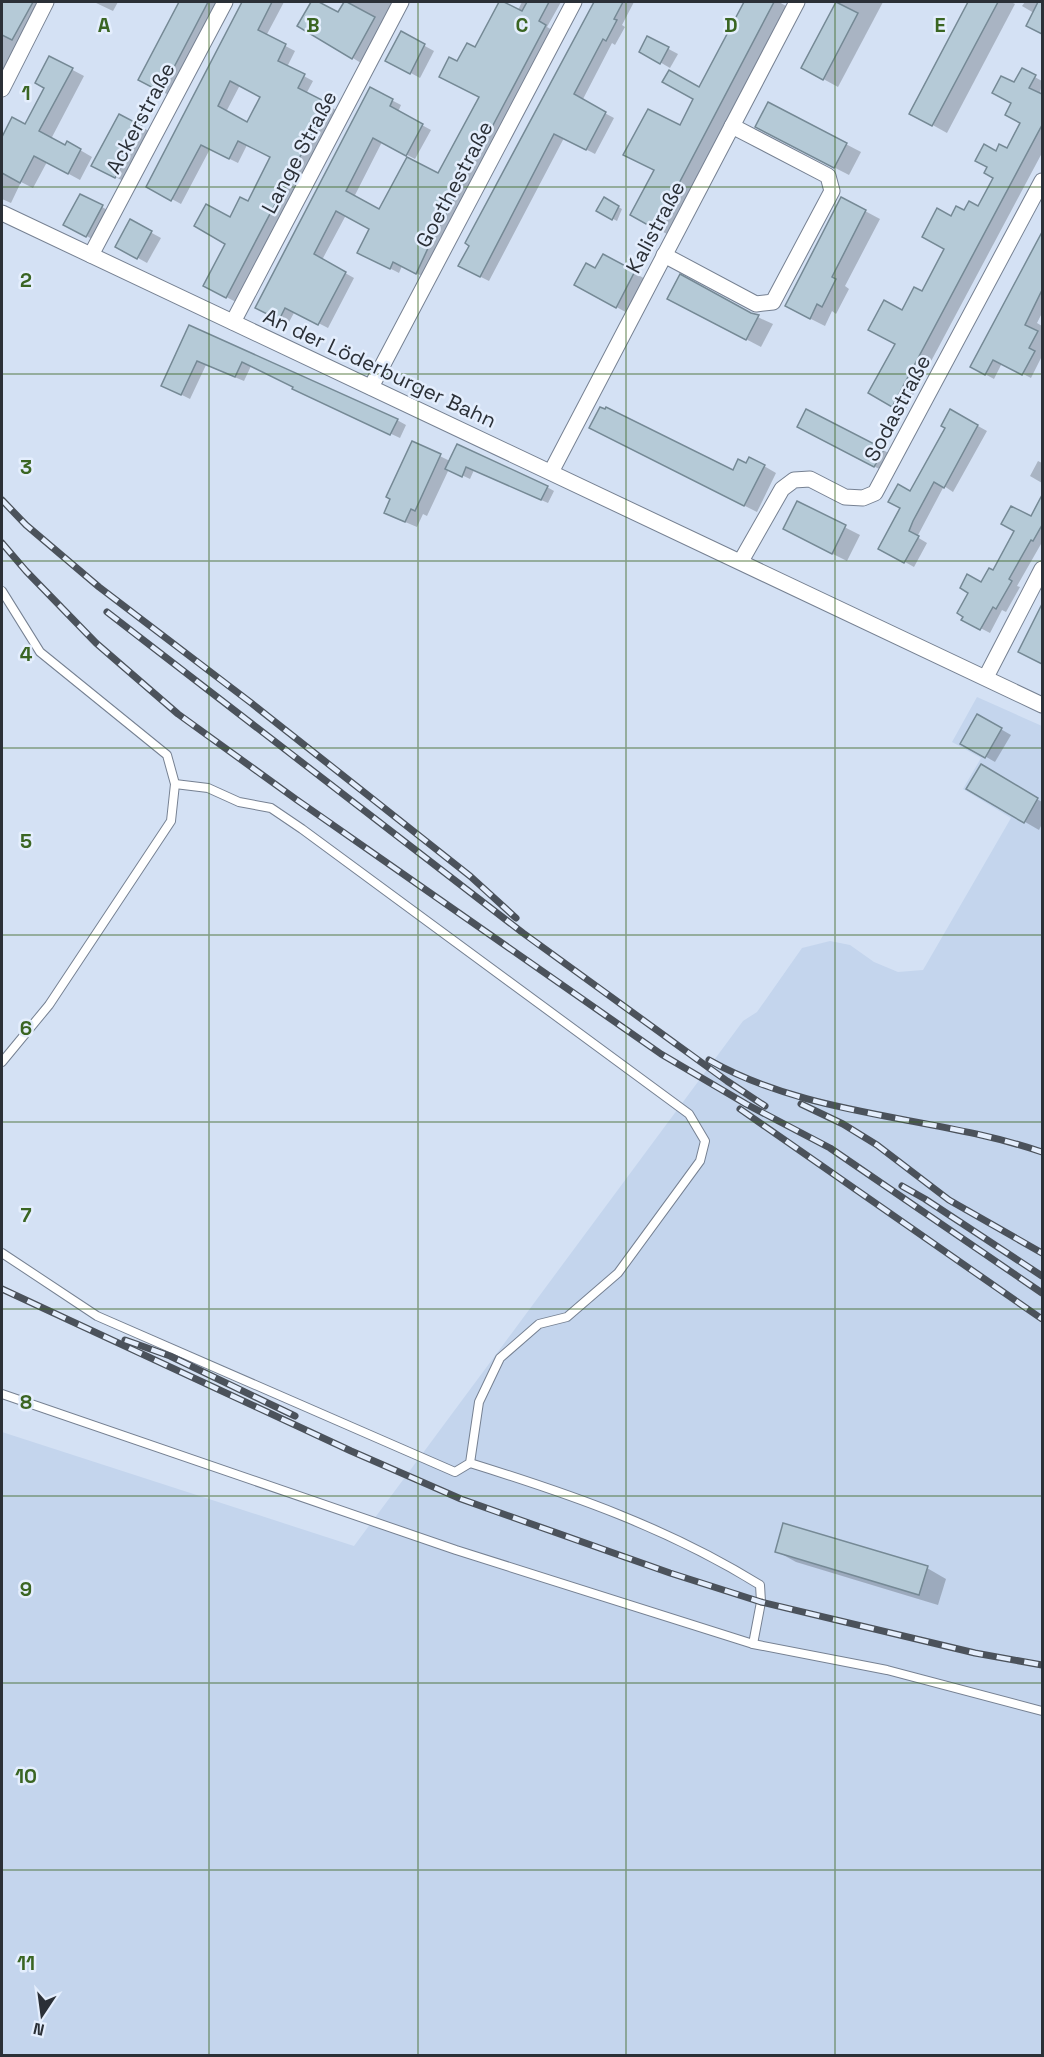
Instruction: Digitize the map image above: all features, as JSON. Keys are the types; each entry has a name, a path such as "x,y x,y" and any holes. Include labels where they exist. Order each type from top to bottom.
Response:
{"street":[{"path":"2,89 46,2"},
{"name":"Ackerstraße","path":"91,255 225,2"},
{"name":"Lange Straße","path":"233,322 401,2"},
{"name":"Goethestraße","path":"371,387 574,2"},
{"name":"Kalistraße","path":"551,472 797,2"},
{"path":"664,255 756,304 773,302 827,201 832,190 828,176 732,126"},
{"name":"Sodastraße","path":"741,561 782,489 794,480 810,479 845,497 863,498 875,493 1042,181"},
{"name":"An der Löderburger Bahn","path":"2,213 1042,705"},
{"path":"986,677 1042,569"}],"lane":[{"path":"2,591 40,652 167,755 175,784 171,821 49,1005 2,1062"},
{"path":"175,784 208,788 239,802 271,808 689,1114 705,1141 700,1161 618,1274 567,1317 539,1324 500,1358 479,1402 470,1463"},
{"path":"2,1253 97,1316 455,1472 470,1463 554,1489 631,1518 730,1566 760,1585 761,1602 753,1644"},
{"path":"2,1394 456,1550 753,1644 887,1670 1042,1711"}],"shaded area":[{"path":"977,697 1042,726 1042,2055 2,2056 2,1432 354,1546 743,1021 757,1012 802,948 830,941 850,945 874,962 898,972 923,970 1011,818 963,789 981,758 952,742"}],"building":[{"path":"2,2 33,2 12,40 2,35"},
{"path":"179,2 208,2 161,92 138,80"},
{"path":"242,2 272,2 258,30 286,44 278,61 305,74 298,88 328,103 226,298 203,286 225,244 194,226 206,204 230,217 240,197 248,201 270,157 238,141 229,159 201,145 171,201 146,187","holes":["230,81 260,97 247,122 218,106"]},
{"path":"311,2 319,2 338,12 344,2 347,2 375,17 352,59 297,26"},
{"path":"499,2 504,2 522,11 527,2 549,2 539,21 546,25 416,274 393,262 390,269 357,253 369,229 336,211 314,254 346,272 318,325 285,308 279,320 255,308 370,87 393,99 390,106 423,124 406,156 373,138 346,191 379,209 407,157 438,173 479,97 439,77 449,57 457,61 467,43 475,47"},
{"path":"594,2 623,2 606,41 603,39 574,94 606,112 586,150 554,134 480,277 458,266 469,246 465,243"},
{"path":"744,2 774,2 655,229 630,215 654,170 623,155 648,109 680,125 693,99 662,82 669,70 699,87"},
{"path":"836,2 858,13 823,80 801,68"},
{"path":"968,2 998,2 932,126 909,114"},
{"path":"1038,2 1042,2 1042,34 1026,26"},
{"path":"401,31 425,44 410,74 385,61"},
{"path":"647,36 669,47 660,64 639,52"},
{"path":"49,56 73,68 39,131 65,145 67,141 81,149 68,174 34,156 20,183 2,173 2,137 12,117 25,124 44,88 35,83"},
{"path":"1022,68 1036,75 1029,88 1042,94 1042,125 892,407 868,393 895,344 868,330 884,300 902,310 914,287 922,291 944,249 922,237 937,208 951,216 956,206 964,210 969,201 978,206 993,178 984,173 987,167 975,161 984,144 996,151 999,144 1007,148 1020,123 1005,115 1011,103 992,93 1001,76 1014,82"},
{"path":"768,102 847,143 834,168 755,127"},
{"path":"119,114 142,126 115,178 91,166"},
{"path":"80,194 103,205 86,237 63,225"},
{"path":"604,197 619,206 612,220 596,211"},
{"path":"841,197 866,210 832,277 836,279 822,307 817,304 810,319 785,306"},
{"path":"130,219 152,231 137,259 115,247"},
{"path":"1042,232 1042,290 1025,325 1038,331 1029,348 1035,351 1022,375 993,360 985,375 970,367"},
{"path":"603,254 635,271 616,308 574,285 586,263 595,268"},
{"path":"680,274 751,313 759,315 746,340 667,299"},
{"path":"189,325 398,419 390,435 292,389 293,387 242,362 235,377 197,361 181,395 161,386"},
{"path":"600,407 605,409 606,407 733,470 738,459 746,463 749,457 765,465 744,506 589,428"},
{"path":"806,409 884,449 874,467 797,427"},
{"path":"950,409 978,425 944,488 934,482 913,521 909,531 919,536 904,563 878,549 900,508 888,502 898,484 910,491 945,428 941,426"},
{"path":"412,441 441,454 415,511 411,509 405,522 384,513 390,499 386,497"},
{"path":"457,444 548,486 541,500 466,467 462,477 445,469"},
{"path":"1042,495 1042,525 1009,579 1012,581 996,609 993,607 980,630 961,620 963,617 957,613 968,593 960,588 967,574 981,582 989,568 993,570 1014,531 1001,524 1011,506 1031,516"},
{"path":"797,501 846,525 832,554 783,529"},
{"path":"1042,604 1042,664 1018,652"},
{"path":"977,714 1002,728 985,758 960,744"},
{"path":"981,764 1038,798 1024,823 966,789"},
{"path":"783,1523 928,1566 919,1595 775,1552"}],"railway":[{"path":"2,500 26,525 99,587 250,702 470,876 516,918"},
{"path":"2,543 96,643 178,714 297,800 661,1054 746,1104 830,1148 1042,1293"},
{"path":"107,612 523,933 765,1106"},
{"path":"709,1060 748,1079 789,1094 873,1114 958,1130 1042,1152"},
{"path":"801,1104 843,1124 877,1145 949,1200 1042,1253"},
{"path":"740,1109 1042,1319"},
{"path":"902,1186 1042,1276"},
{"path":"2,1289 351,1451 461,1499 670,1573 761,1602 975,1653 1042,1665"},
{"path":"125,1340 170,1356 295,1416"}]}
